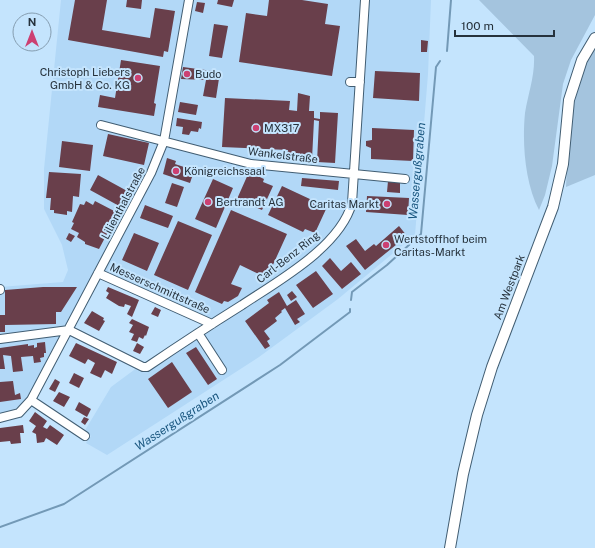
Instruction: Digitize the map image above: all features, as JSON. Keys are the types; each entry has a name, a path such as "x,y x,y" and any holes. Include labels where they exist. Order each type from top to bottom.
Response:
{"main road":[{"name":"Am Westpark","path":"450,548 463,474 477,415 499,348 553,207 563,164 569,100 582,60 595,38"}],"street":[{"name":"Lilienthalstraße","path":"0,418 20,413 31,400 151,173 164,141 189,0"},
{"name":"Carl-Benz Ring","path":"69,330 144,367 287,275 331,238 344,223 350,211 354,196 363,4"},
{"path":"350,82 360,82"},
{"name":"Wankelstraße","path":"101,125 251,164 405,179"},
{"name":"Messerschmittstraße","path":"98,273 212,324"},
{"path":"0,339 69,330"},
{"path":"198,333 222,370"},
{"path":"31,400 85,436"}],"shaded area":[{"path":"61,0 431,0 428,74 415,235 338,299 259,357 107,455 86,443 91,436 84,432 111,387 138,367 147,371 222,324 96,267 25,402 15,409 0,413 0,287 63,282 68,270 62,245 44,209 44,169"},
{"path":"479,0 595,0 595,15 571,60 563,84 552,166 545,195 539,210 530,188 524,150 525,113 532,78 534,56"},
{"path":"595,46 595,175 566,187 570,132 576,97 587,62"}],"building":[{"path":"75,0 107,0 102,30 150,38 155,8 175,11 168,52 164,51 163,57 68,40"},
{"path":"127,0 142,0 141,9 126,7"},
{"path":"218,0 234,0 232,7 217,4"},
{"path":"269,0 302,0 328,4 325,24 340,26 332,76 239,62 246,13 267,16"},
{"path":"197,2 205,3 203,13 195,11"},
{"path":"214,24 228,26 222,58 209,56"},
{"path":"421,40 428,41 427,52 421,52"},
{"name":"Christoph Liebers GmbH & Co. KG","path":"121,60 160,66 154,103 156,104 154,116 98,107 100,95 115,98"},
{"path":"183,67 220,72 216,98 203,96 206,80 181,79"},
{"path":"375,71 420,73 419,101 373,98"},
{"path":"298,93 310,96 309,111 314,111 314,118 320,119 320,112 338,113 335,163 317,162 319,121 314,120 312,159 287,158 288,150 222,147 225,98 290,101 289,110 297,111"},
{"path":"180,102 198,105 196,115 178,112"},
{"path":"177,118 202,122 201,129 199,128 198,132 191,131 189,135 182,134 183,127 176,126"},
{"path":"372,128 414,130 413,161 371,159 371,148 366,146 366,141 372,140"},
{"path":"108,134 149,143 144,165 103,156"},
{"path":"62,141 93,145 90,171 59,167"},
{"name":"Königreichssaal","path":"167,158 176,161 175,164 190,169 189,172 193,174 190,183 163,174"},
{"path":"49,172 81,174 79,197 73,196 72,212 67,211 67,215 54,213 54,210 50,210 51,198 46,198"},
{"path":"249,172 264,179 263,182 273,186 262,210 237,199"},
{"path":"98,175 129,192 121,207 90,190"},
{"path":"302,178 339,181 338,190 301,186"},
{"path":"213,179 233,188 216,228 195,219"},
{"path":"388,181 400,182 400,193 387,192"},
{"path":"172,183 184,187 177,207 165,203"},
{"path":"282,186 327,207 315,233 305,229 303,232 268,215"},
{"path":"367,196 409,198 408,215 366,212"},
{"path":"86,201 93,205 95,201 118,213 99,249 85,244 85,242 77,237 79,233 71,229 74,223 72,222 80,204 84,205"},
{"path":"145,205 173,216 168,228 140,218"},
{"path":"231,210 287,234 267,278 240,265 231,284 242,288 238,296 228,302 224,301 222,304 195,292"},
{"path":"178,221 212,235 188,290 154,275"},
{"path":"399,226 407,236 365,270 346,246 356,239 365,251 374,244 376,246"},
{"path":"69,233 75,236 71,242 66,239"},
{"path":"134,233 159,243 147,271 122,260"},
{"path":"330,258 341,271 351,262 361,274 342,289 322,266"},
{"path":"316,271 333,294 313,308 296,285"},
{"path":"43,287 77,287 61,312 56,312 56,324 5,325 5,332 0,332 0,315 5,315 5,290"},
{"path":"108,287 139,300 132,317 127,314 131,306 125,304 124,307 119,306 106,298 109,293 106,291"},
{"path":"292,291 297,297 291,301 287,295"},
{"path":"279,292 287,306 296,300 305,314 297,319 300,322 295,325 285,308 281,311 282,312 275,318 277,321 264,331 270,339 267,341 270,346 265,349 245,321 269,303 267,300"},
{"path":"155,307 161,310 158,317 151,314"},
{"path":"92,311 104,318 103,320 105,321 99,331 84,323"},
{"path":"132,319 149,327 146,336 145,335 143,339 139,337 137,342 131,340 134,334 129,332 133,325 129,323"},
{"path":"45,342 46,353 44,353 44,357 40,358 41,362 34,363 33,356 21,357 23,371 13,372 11,356 3,355 5,369 0,369 0,348 28,344 28,346 34,345 34,348 37,347 37,343"},
{"path":"76,343 117,362 112,374 105,370 101,378 90,373 95,363 88,359 85,364 69,356"},
{"path":"137,343 144,347 140,354 133,351"},
{"path":"196,347 217,379 208,385 186,353"},
{"path":"172,362 192,392 168,408 148,379"},
{"path":"74,373 84,378 79,388 69,383"},
{"path":"55,379 60,382 55,392 49,389"},
{"path":"13,381 15,395 20,393 21,399 0,402 0,382"},
{"path":"59,392 70,397 64,407 53,401"},
{"path":"79,402 91,409 87,417 75,410"},
{"path":"35,412 47,421 43,427 47,429 50,425 64,435 57,445 46,438 44,442 37,443 36,434 32,432 36,426 29,421"},
{"path":"84,417 89,419 85,425 81,422"},
{"path":"23,425 24,433 20,433 21,443 11,444 10,441 0,442 0,428"}],"waterway":[{"name":"Wassergußgraben","path":"447,51 451,0"},
{"name":"Wassergußgraben","path":"351,300 352,292 387,265 421,234 436,67 440,61"},
{"name":"Wassergußgraben","path":"0,527 64,504 280,365 350,312 350,309"}],"place":[{"name":"Budo","path":"187,74"},
{"name":"Christoph Liebers GmbH & Co. KG","path":"138,78"},
{"name":"MX317","path":"256,128"},
{"name":"Königreichssaal","path":"176,171"},
{"name":"Bertrandt AG","path":"208,202"},
{"name":"Caritas Markt","path":"387,204"},
{"name":"Wertstoffhof beim Caritas-Markt","path":"386,245"}]}
